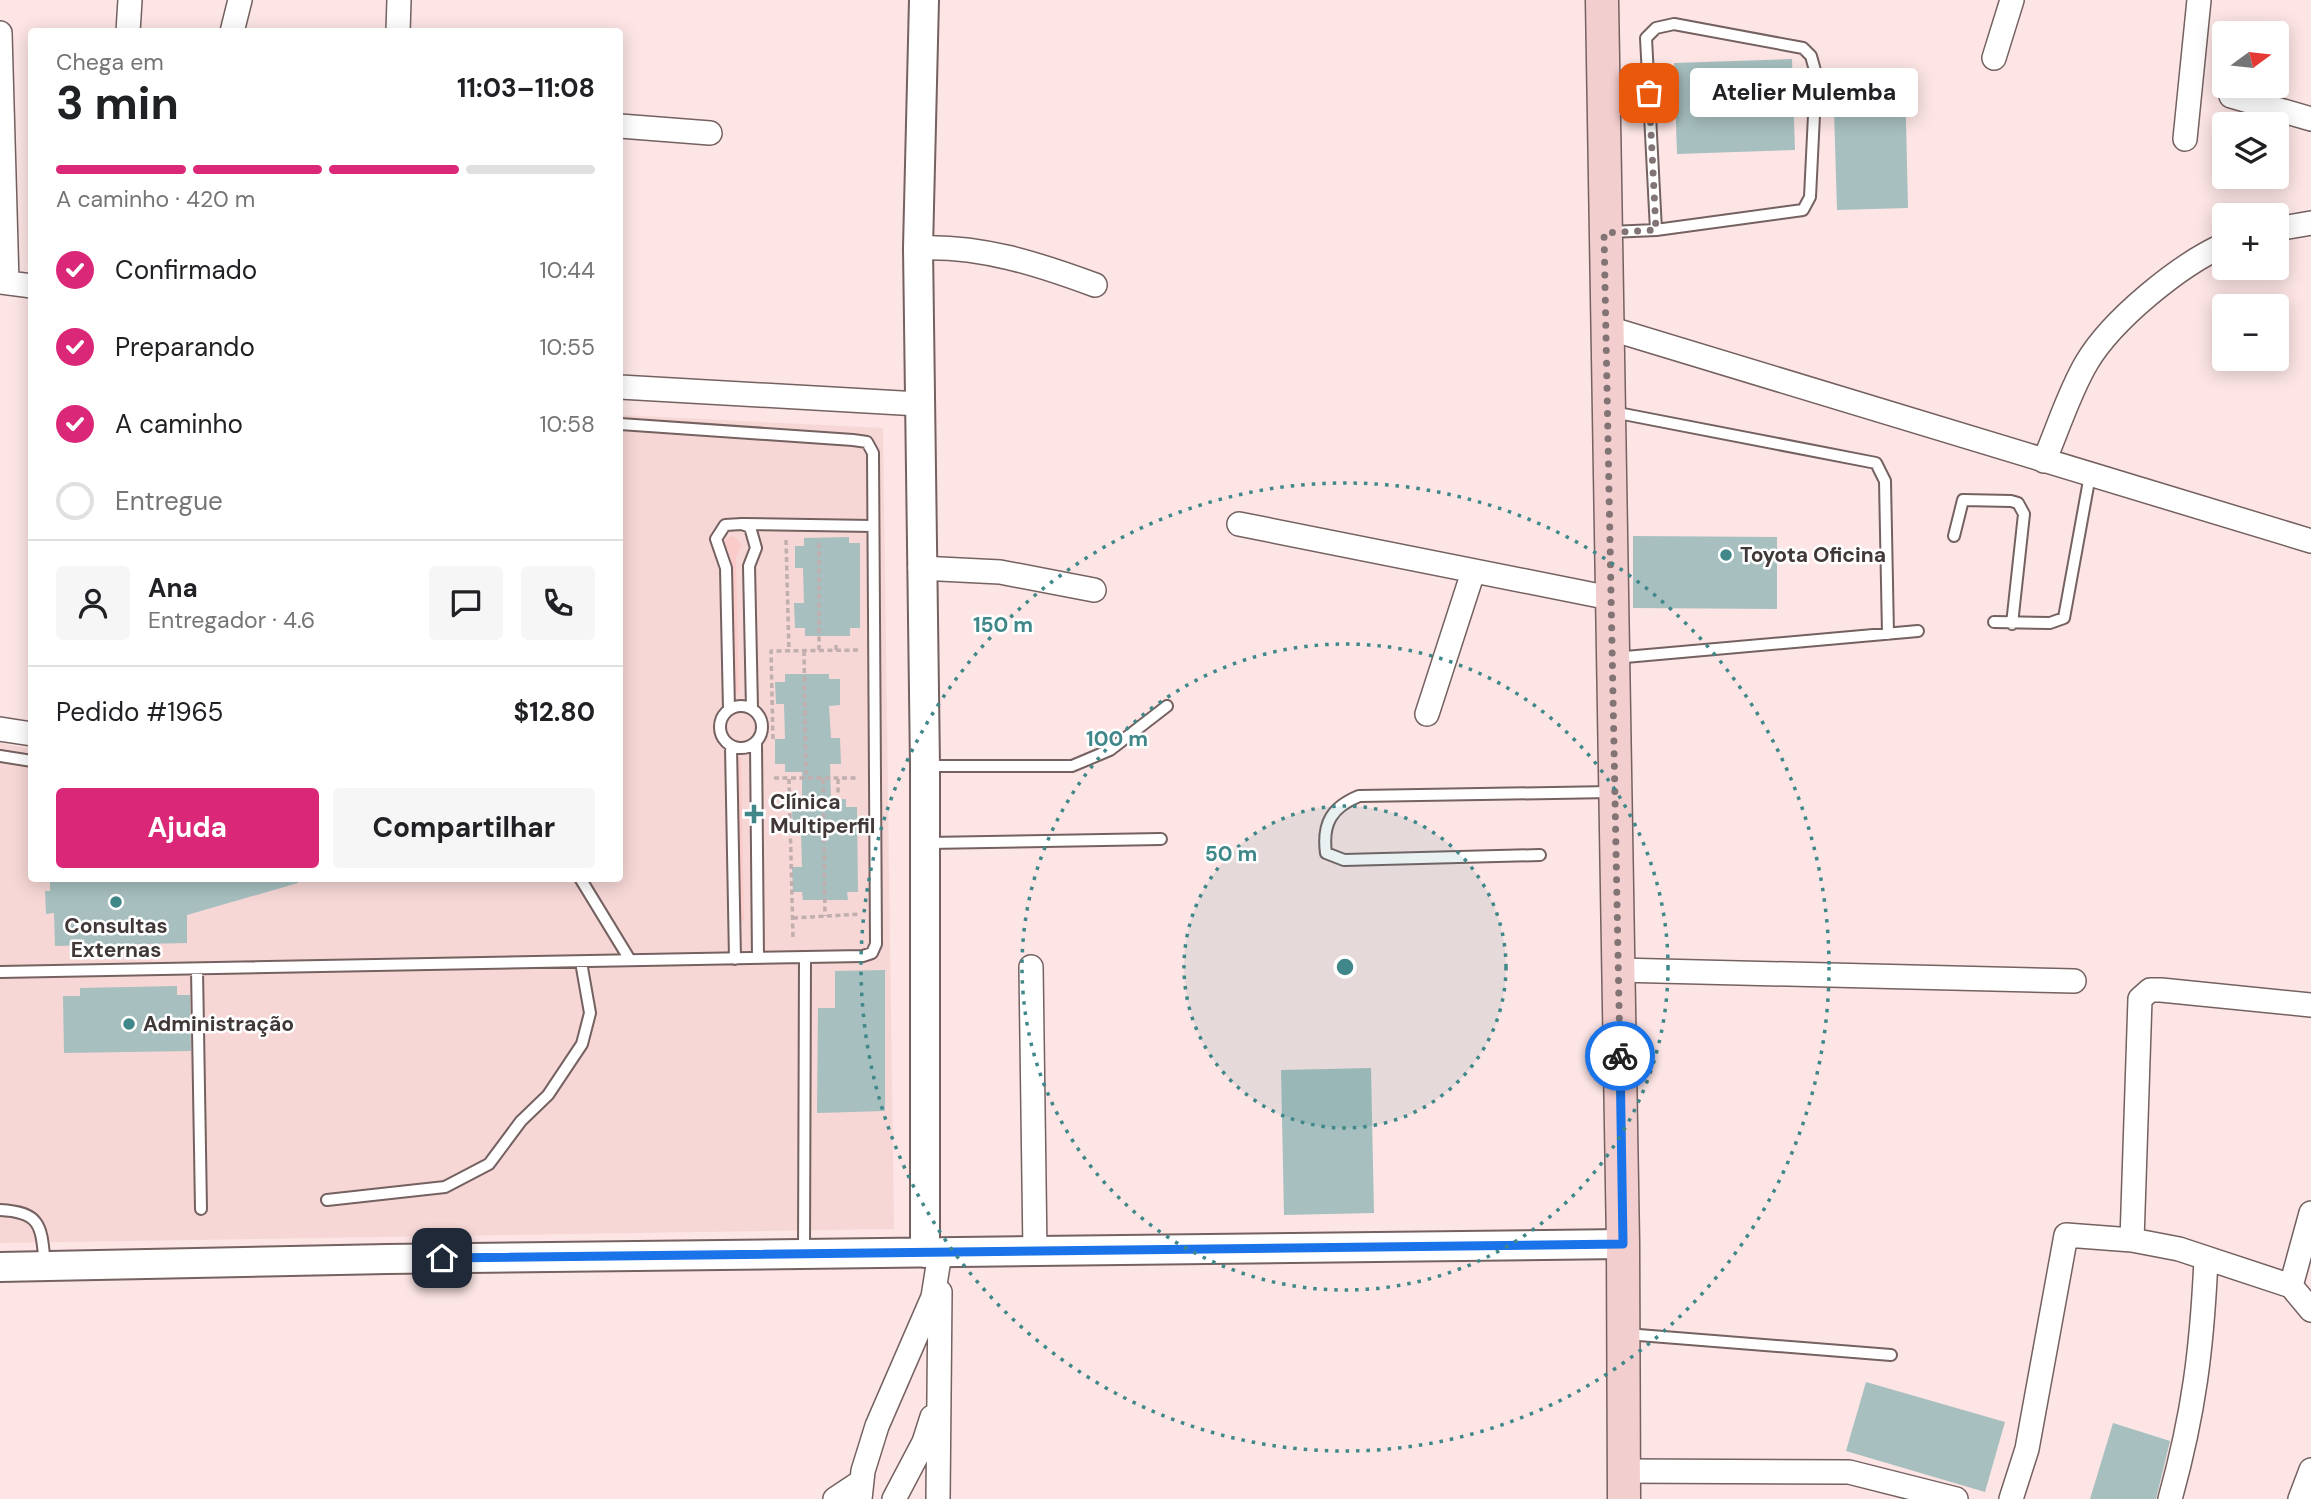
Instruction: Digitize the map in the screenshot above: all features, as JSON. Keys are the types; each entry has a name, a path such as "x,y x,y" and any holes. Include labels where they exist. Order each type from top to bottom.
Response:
{"main road":[{"path":"1602,0 1605,327 1623,1244 1623,1485"}],"street":[{"path":"128,28 130,0"},
{"path":"233,28 240,0"},
{"path":"398,28 399,0"},
{"path":"835,1499 861,1490 877,1426 933,1297 920,568 919,248 924,0"},
{"path":"1994,58 2012,0"},
{"path":"2185,139 2199,0"},
{"path":"0,33 4,282 28,285"},
{"path":"2238,98 2311,119"},
{"path":"623,126 710,133"},
{"path":"2289,227 2311,223"},
{"path":"919,248 942,247 983,252 1053,270 1095,285"},
{"path":"2044,461 2085,365 2100,343 2147,299 2212,251"},
{"path":"1605,327 2311,541"},
{"path":"623,387 919,404"},
{"path":"1239,524 1610,598"},
{"path":"920,568 1000,572 1094,590"},
{"path":"1427,714 1473,572"},
{"path":"0,729 28,733"},
{"path":"1031,967 1035,1252"},
{"path":"1618,970 2074,981"},
{"path":"2132,1240 2140,999 2150,990 2161,990 2311,1005"},
{"path":"2291,1286 2311,1213"},
{"path":"2011,1499 2026,1449 2066,1234 2132,1240 2179,1249 2291,1286 2311,1310"},
{"path":"0,1267 1623,1244"},
{"path":"932,1253 939,1383 938,1499"},
{"path":"2169,1499 2194,1402 2202,1349 2206,1259"},
{"path":"894,1499 925,1442 939,1383"},
{"path":"2300,1499 2311,1470"},
{"path":"1623,1485 1849,1472 1956,1499"}],"lane":[{"path":"1604,233 1656,230 1803,210 1810,197 1816,74 1811,56 1803,48 1674,24 1656,28 1646,38 1656,230"},
{"path":"1607,410 1876,463 1885,481 1888,634"},
{"path":"0,972 736,959 863,956 872,953 876,944 873,453 867,442 623,424"},
{"path":"1994,622 2050,623 2063,618 2090,475"},
{"path":"1954,536 1963,499 2011,501 2021,507 2024,514 2012,624"},
{"path":"742,524 750,527 756,548 749,566 752,709"},
{"path":"736,959 730,746 720,731 721,721 729,710 726,568 716,539 725,525 873,526"},
{"path":"1612,658 1918,631"},
{"path":"729,710 743,706 752,709 758,713 763,727 756,743 758,958"},
{"path":"925,766 1072,766 1110,750 1167,706"},
{"path":"730,746 745,748 756,743"},
{"path":"0,755 28,760"},
{"path":"1539,855 1344,860 1326,853 1323,834 1329,817 1340,803 1359,796 1614,792"},
{"path":"925,844 1161,839"},
{"path":"582,882 629,961"},
{"path":"804,957 804,1254"},
{"path":"327,1200 445,1187 489,1164 522,1121 548,1095 582,1044 590,1013 581,962"},
{"path":"197,969 201,1209"},
{"path":"0,1210 19,1211 36,1220 42,1233 45,1267"},
{"path":"1623,1334 1891,1355"}],"path":[{"path":"819,650 820,530"},
{"path":"786,531 789,651"},
{"path":"836,642 836,650"},
{"path":"773,741 771,651 866,650"},
{"path":"804,651 806,779"},
{"path":"773,766 774,779 868,778"},
{"path":"789,779 793,937"},
{"path":"823,779 825,916"},
{"path":"838,779 838,795"},
{"path":"793,918 870,913"},
{"path":"786,937 806,936"}],"shaded area":[{"name":"Clínica Multiperfil","path":"623,415 883,428 894,1229 0,1243 0,743 28,748 28,882 623,882"},
{"path":"733,535 741,544 736,558 739,693 734,693 731,558 724,541"},
{"path":"736,758 741,758 744,921 739,921"}],"building":[{"path":"1792,59 1795,150 1677,154 1674,63"},
{"path":"1905,77 1908,208 1837,210 1833,78"},
{"path":"1633,536 1777,537 1777,609 1633,608"},
{"path":"849,537 849,543 860,543 860,628 850,628 850,636 805,636 805,628 795,628 794,603 804,603 803,568 795,568 795,546 804,546 804,538"},
{"path":"785,674 829,674 829,679 840,679 840,705 829,706 831,738 840,738 841,764 830,764 831,800 846,799 846,807 857,807 858,892 847,892 848,900 803,900 802,892 793,892 792,867 802,867 801,832 793,832 792,810 802,810 802,772 785,772 785,764 775,764 775,739 785,739 784,704 776,704 775,682 785,682"},
{"name":"Consultas Externas","path":"50,882 298,883 187,915 187,943 55,946 54,913 46,914 45,891 50,891"},
{"path":"885,970 885,1111 817,1113 818,1008 835,1008 835,971"},
{"name":"Administração","path":"177,986 177,995 190,995 191,1051 64,1053 63,996 80,996 80,988"},
{"path":"1371,1068 1374,1213 1284,1215 1281,1070"},
{"path":"1866,1382 2005,1422 1985,1492 1846,1451"},
{"path":"2113,1423 2170,1441 2156,1499 2090,1499"}],"way so far":[{"path":"1620,1056 1604,233 1656,230 1649,93"}],"place":[{"name":"Atelier Mulemba","path":"1649,93"},
{"name":"Toyota Oficina","path":"1726,555"},
{"name":"Clínica Multiperfil","path":"754,814"},
{"name":"Consultas Externas","path":"116,902"},
{"name":"Administração","path":"129,1024"}],"route":[{"path":"442,1258 1623,1244 1620,1056"}]}
